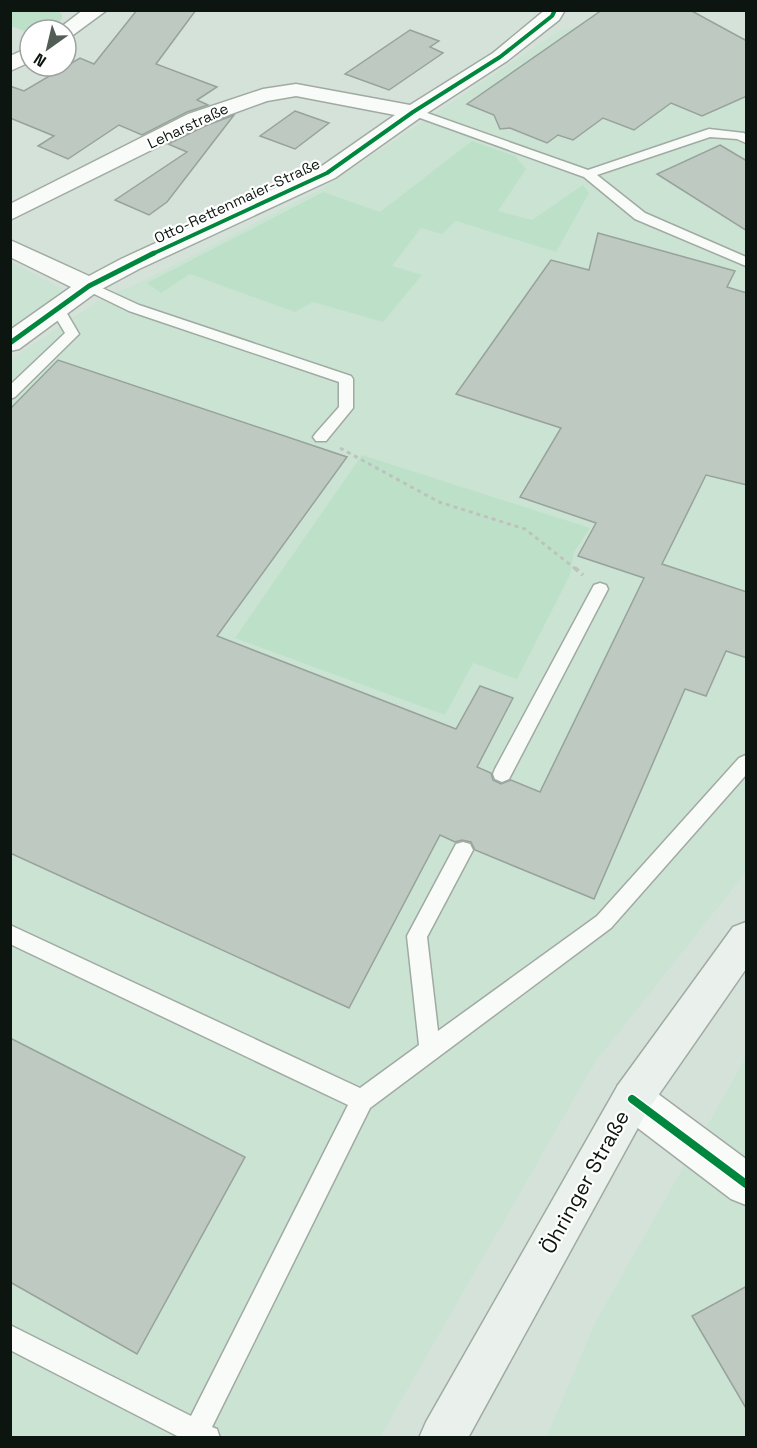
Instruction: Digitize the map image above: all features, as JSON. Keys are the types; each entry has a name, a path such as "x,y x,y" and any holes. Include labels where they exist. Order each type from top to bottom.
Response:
{"main road":[{"name":"Öhringer Straße","path":"442,1437 632,1099 747,939"}],"street":[{"path":"78,23 97,10"},
{"name":"Otto-Rettenmaier-Straße","path":"10,343 89,286 130,264 327,173 413,112 500,57 552,16 555,10"},
{"name":"Leharstraße","path":"10,213 196,119 263,95 296,90 413,112"},
{"path":"10,247 89,286"},
{"path":"632,1099 747,1184"}],"lane":[{"path":"413,112 588,174 640,216 747,262"},
{"path":"588,174 709,133 740,136 747,140"},
{"path":"89,286 134,308 346,379 346,408 321,437"},
{"path":"10,394 72,334 57,308"},
{"path":"502,774 600,588"},
{"path":"10,1337 202,1435 362,1100 604,922 747,763"},
{"path":"430,1050 417,936 462,850"},
{"path":"10,934 362,1100"}],"path":[{"path":"321,437 439,502 525,529 600,588"}],"shaded area":[{"path":"11,10 58,11 62,14 62,18 18,18 18,29 11,26"},
{"path":"656,11 695,11 746,45 746,872 595,1062 380,1437 11,1438 11,359 103,298 139,283 321,189 561,30"},
{"path":"472,141 515,156 526,169 498,211 532,220 583,185 589,193 556,252 456,221 442,234 421,228 392,266 422,275 383,322 313,302 295,312 190,274 161,293 147,283 323,192 380,212"},
{"path":"11,262 64,290 11,334"},
{"path":"362,455 590,528 574,552 570,575 517,679 473,663 445,715 235,638"},
{"path":"746,1057 746,1437 546,1438 595,1323"}],"building":[{"path":"137,10 196,10 156,64 217,87 197,100 208,105 187,112 142,135 119,125 68,159 38,146 54,136 10,118 10,86 24,91 46,78 78,78 78,59 94,64"},
{"path":"602,10 690,10 747,41 747,96 702,116 671,103 634,130 603,118 573,140 558,135 547,143 510,128 500,129 494,115 467,104"},
{"path":"410,30 439,41 430,47 443,53 389,90 345,74"},
{"path":"295,111 329,123 295,149 260,136"},
{"path":"234,115 167,202 149,215 115,200 187,152 168,144"},
{"path":"720,145 747,161 747,231 657,174"},
{"path":"598,233 735,271 727,287 747,293 747,485 706,475 662,564 747,592 747,658 726,651 706,696 685,689 594,899 475,850 471,842 462,840 455,842 440,835 349,1008 10,853 10,409 58,360 347,457 217,636 456,729 480,686 513,698 477,767 491,773 493,780 501,784 511,780 540,792 644,578 578,556 596,523 520,497 561,428 456,394 551,260 589,270"},
{"path":"10,1038 245,1157 137,1354 10,1282"},
{"path":"747,1286 747,1410 692,1316"}],"cycle path":[{"path":"10,343 89,286 130,264 327,173 413,112 500,57 552,16 555,10"},
{"path":"632,1099 746,1184"}]}
